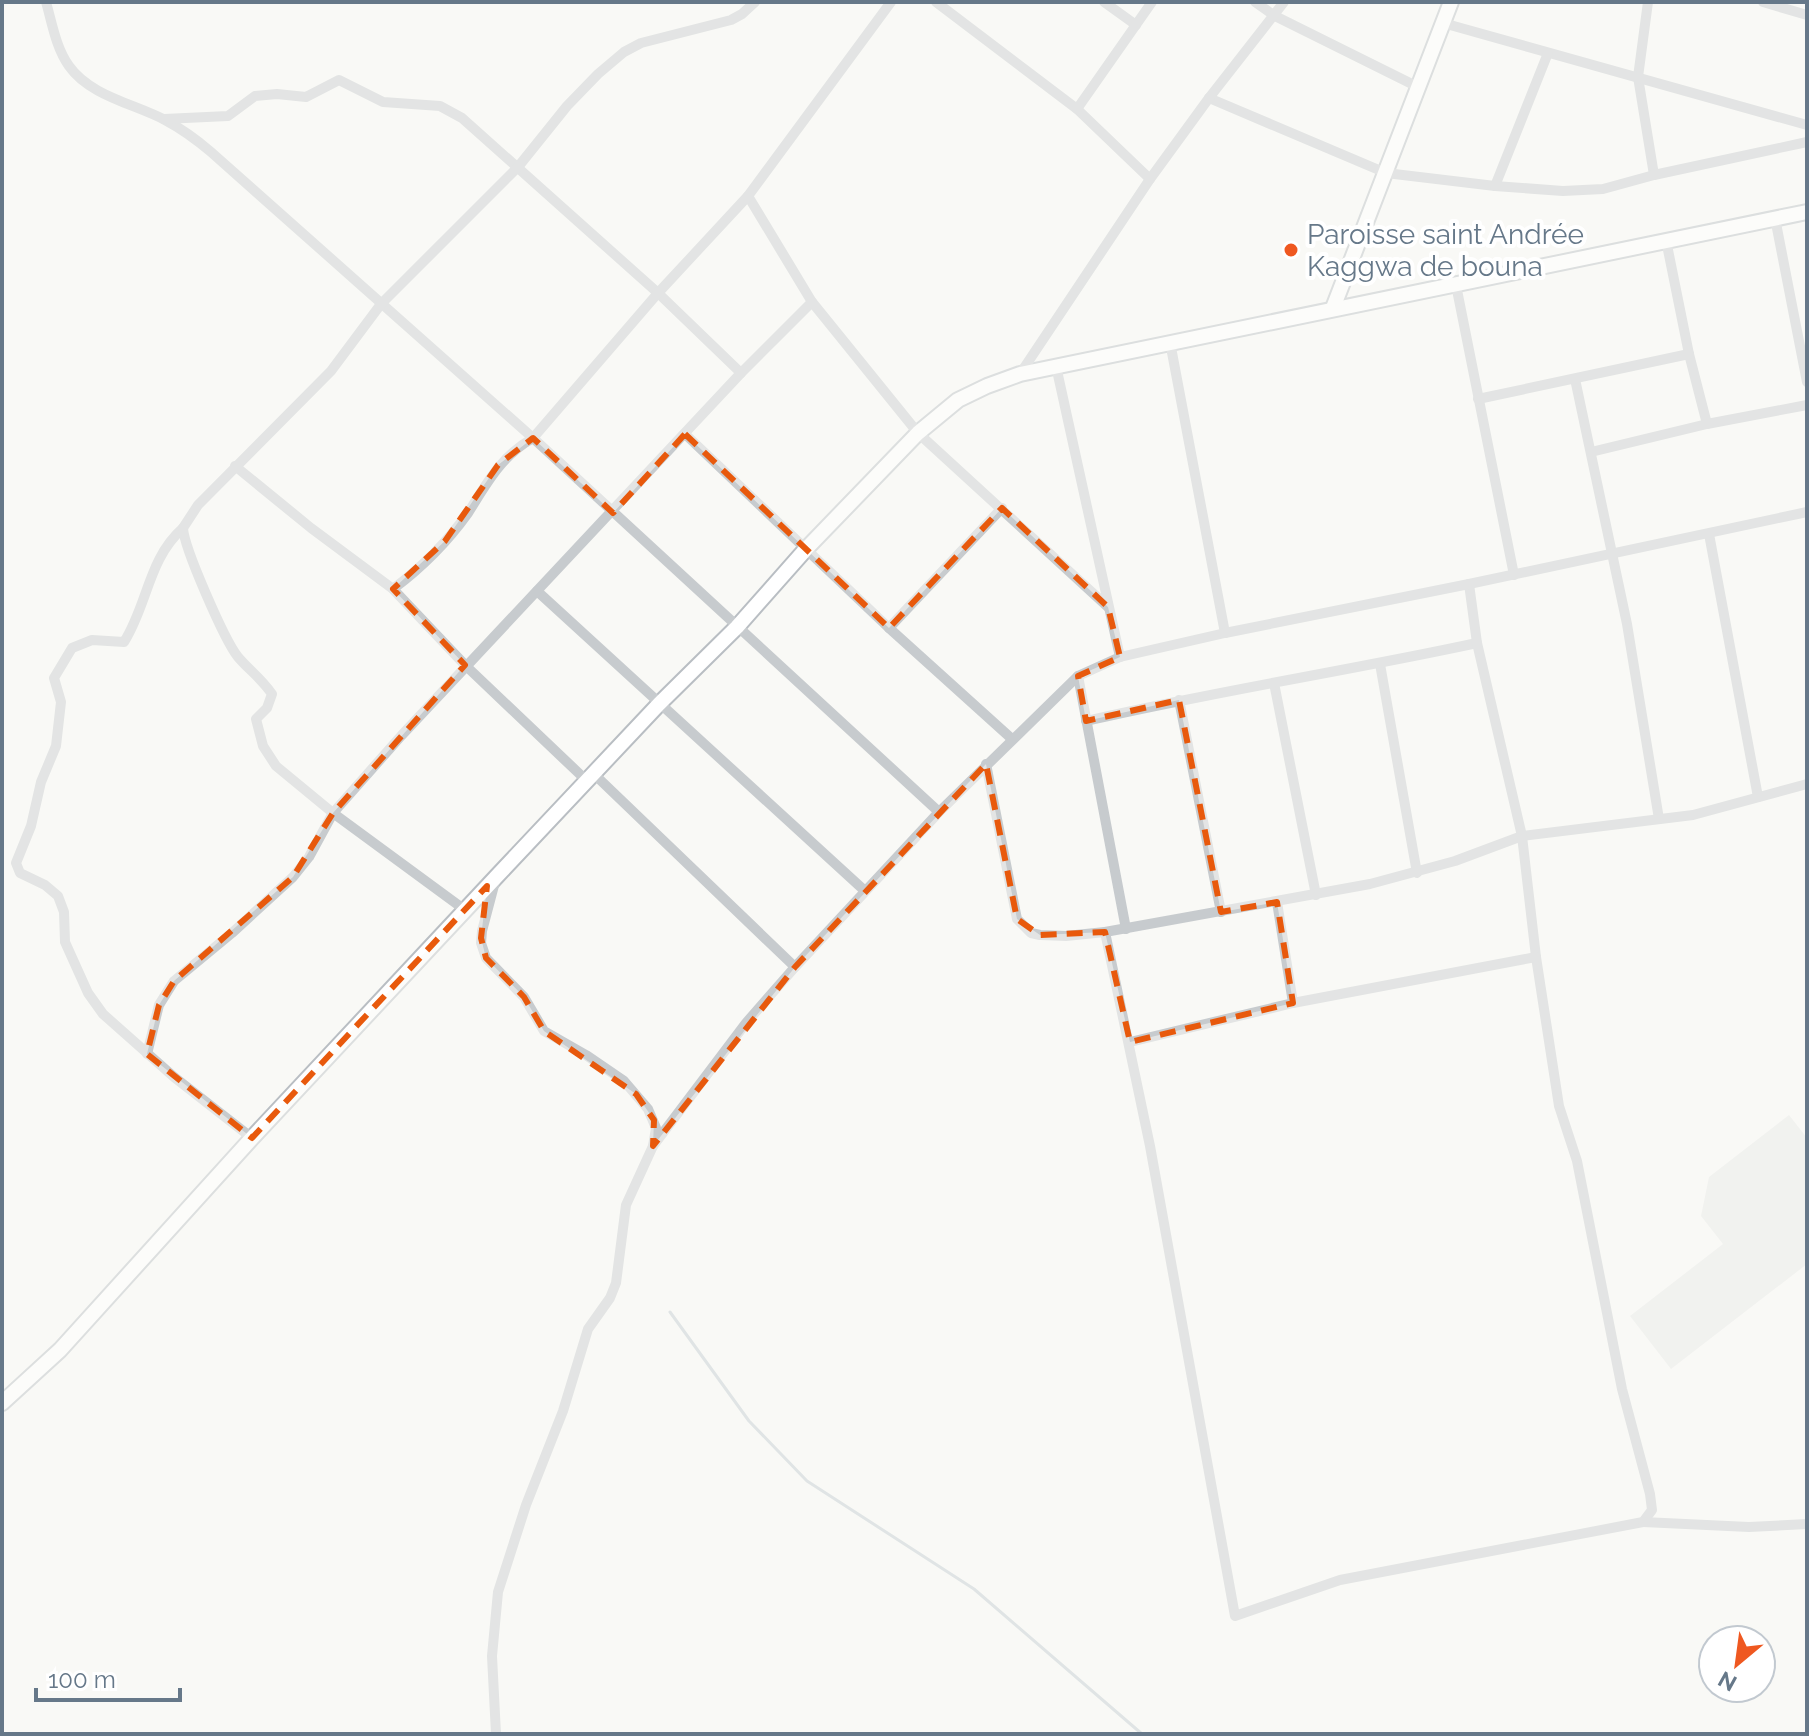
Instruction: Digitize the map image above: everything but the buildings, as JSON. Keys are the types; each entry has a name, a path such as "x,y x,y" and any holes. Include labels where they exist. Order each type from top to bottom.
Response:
{"street":[{"path":"46,2 60,50 70,68 97,90 164,119 211,152 533,438 939,812"},
{"path":"252,1138 147,1054 94,1003 65,942 64,912 58,896 45,885 20,873 16,863 31,826 41,782 56,746 61,702 54,678 72,648 92,640 124,642 137,618 160,555 198,505 331,371 381,304 518,167 567,106 598,74 624,52 648,41 731,20 755,2"},
{"path":"393,589 445,541 498,465 533,438 658,293 748,196 891,2"},
{"path":"936,2 1077,109 1150,179"},
{"path":"1104,2 1136,25"},
{"path":"1077,109 1152,2"},
{"path":"1255,2 1275,16 1418,87"},
{"path":"1020,374 1150,179 1284,2"},
{"path":"1333,308 1451,2"},
{"path":"1648,2 1638,77 1654,175"},
{"path":"1763,2 1807,15"},
{"path":"1443,23 1807,125"},
{"path":"1495,186 1548,53"},
{"path":"164,119 228,116 255,96 277,94 306,97 339,80 383,102 445,108 462,118 518,167 658,293 741,373"},
{"path":"1209,98 1386,173 1495,186 1563,191 1603,189 1807,142"},
{"path":"748,196 812,302 918,433 1108,607"},
{"path":"2,1403 60,1350 252,1138 659,704 737,627 806,549 918,433 958,400 1020,374 1056,366 1807,212"},
{"path":"1775,218 1802,331 1807,382"},
{"path":"1666,240 1707,424"},
{"path":"1456,285 1514,575"},
{"path":"147,1054 159,1005 174,981 293,877 309,857 333,813 465,665 812,302"},
{"path":"1170,342 1225,633"},
{"path":"1478,399 1689,354"},
{"path":"1056,366 1120,657"},
{"path":"1575,379 1614,552 1659,819"},
{"path":"1591,452 1707,424 1807,405"},
{"path":"685,434 889,628 1012,739"},
{"path":"235,466 393,589 465,665 795,967"},
{"path":"889,628 1002,508"},
{"path":"496,1734 492,1656 498,1592 526,1505 563,1411 588,1329 610,1298 616,1283 626,1205 653,1146 746,1023 795,967 939,812 1078,676 1120,657 1225,633 1807,512"},
{"path":"183,528 198,575 237,656 260,677 272,694 267,708 256,719 268,756 333,813 465,910"},
{"path":"1709,534 1758,797"},
{"path":"1469,584 1477,643 1522,836 1536,957 1559,1106 1577,1161 1622,1389 1650,1494 1652,1510 1643,1522"},
{"path":"537,591 865,891"},
{"path":"1086,721 1179,700 1380,664 1477,643"},
{"path":"1380,664 1417,873"},
{"path":"1078,676 1126,929"},
{"path":"1274,683 1316,895"},
{"path":"1179,700 1221,912"},
{"path":"986,764 1017,919 1031,933 1051,937 1126,929 1316,895 1417,873 1522,836 1715,811 1807,784"},
{"path":"497,876 482,931 481,943 486,958 524,997 544,1031 595,1060 636,1094 654,1120 653,1146"},
{"path":"1277,902 1293,1003"},
{"path":"1105,932 1130,1042 1235,1616 1340,1580 1643,1522 1749,1527 1807,1524"},
{"path":"1130,1042 1293,1003 1536,957"}],"highlighted area":[{"path":"685,434 889,628 1002,508 1108,607 1120,657 1078,676 1086,721 1179,700 1221,912 1277,902 1293,1003 1130,1042 1105,932 1040,935 1017,919 986,764 795,967 653,1146 654,1120 636,1094 544,1031 524,997 486,958 481,938 487,886 252,1138 147,1054 159,1005 174,981 293,877 333,813 465,665 393,589 445,541 498,465 533,438 613,513"}],"shaded area":[{"path":"1789,1115 1807,1138 1807,1264 1671,1369 1630,1316 1723,1244 1701,1216 1709,1177"}],"waterway":[{"path":"670,1312 749,1421 807,1481 974,1589 1142,1734"}],"place":[{"name":"Paroisse saint Andrée Kaggwa de bouna","path":"1291,250"}]}
